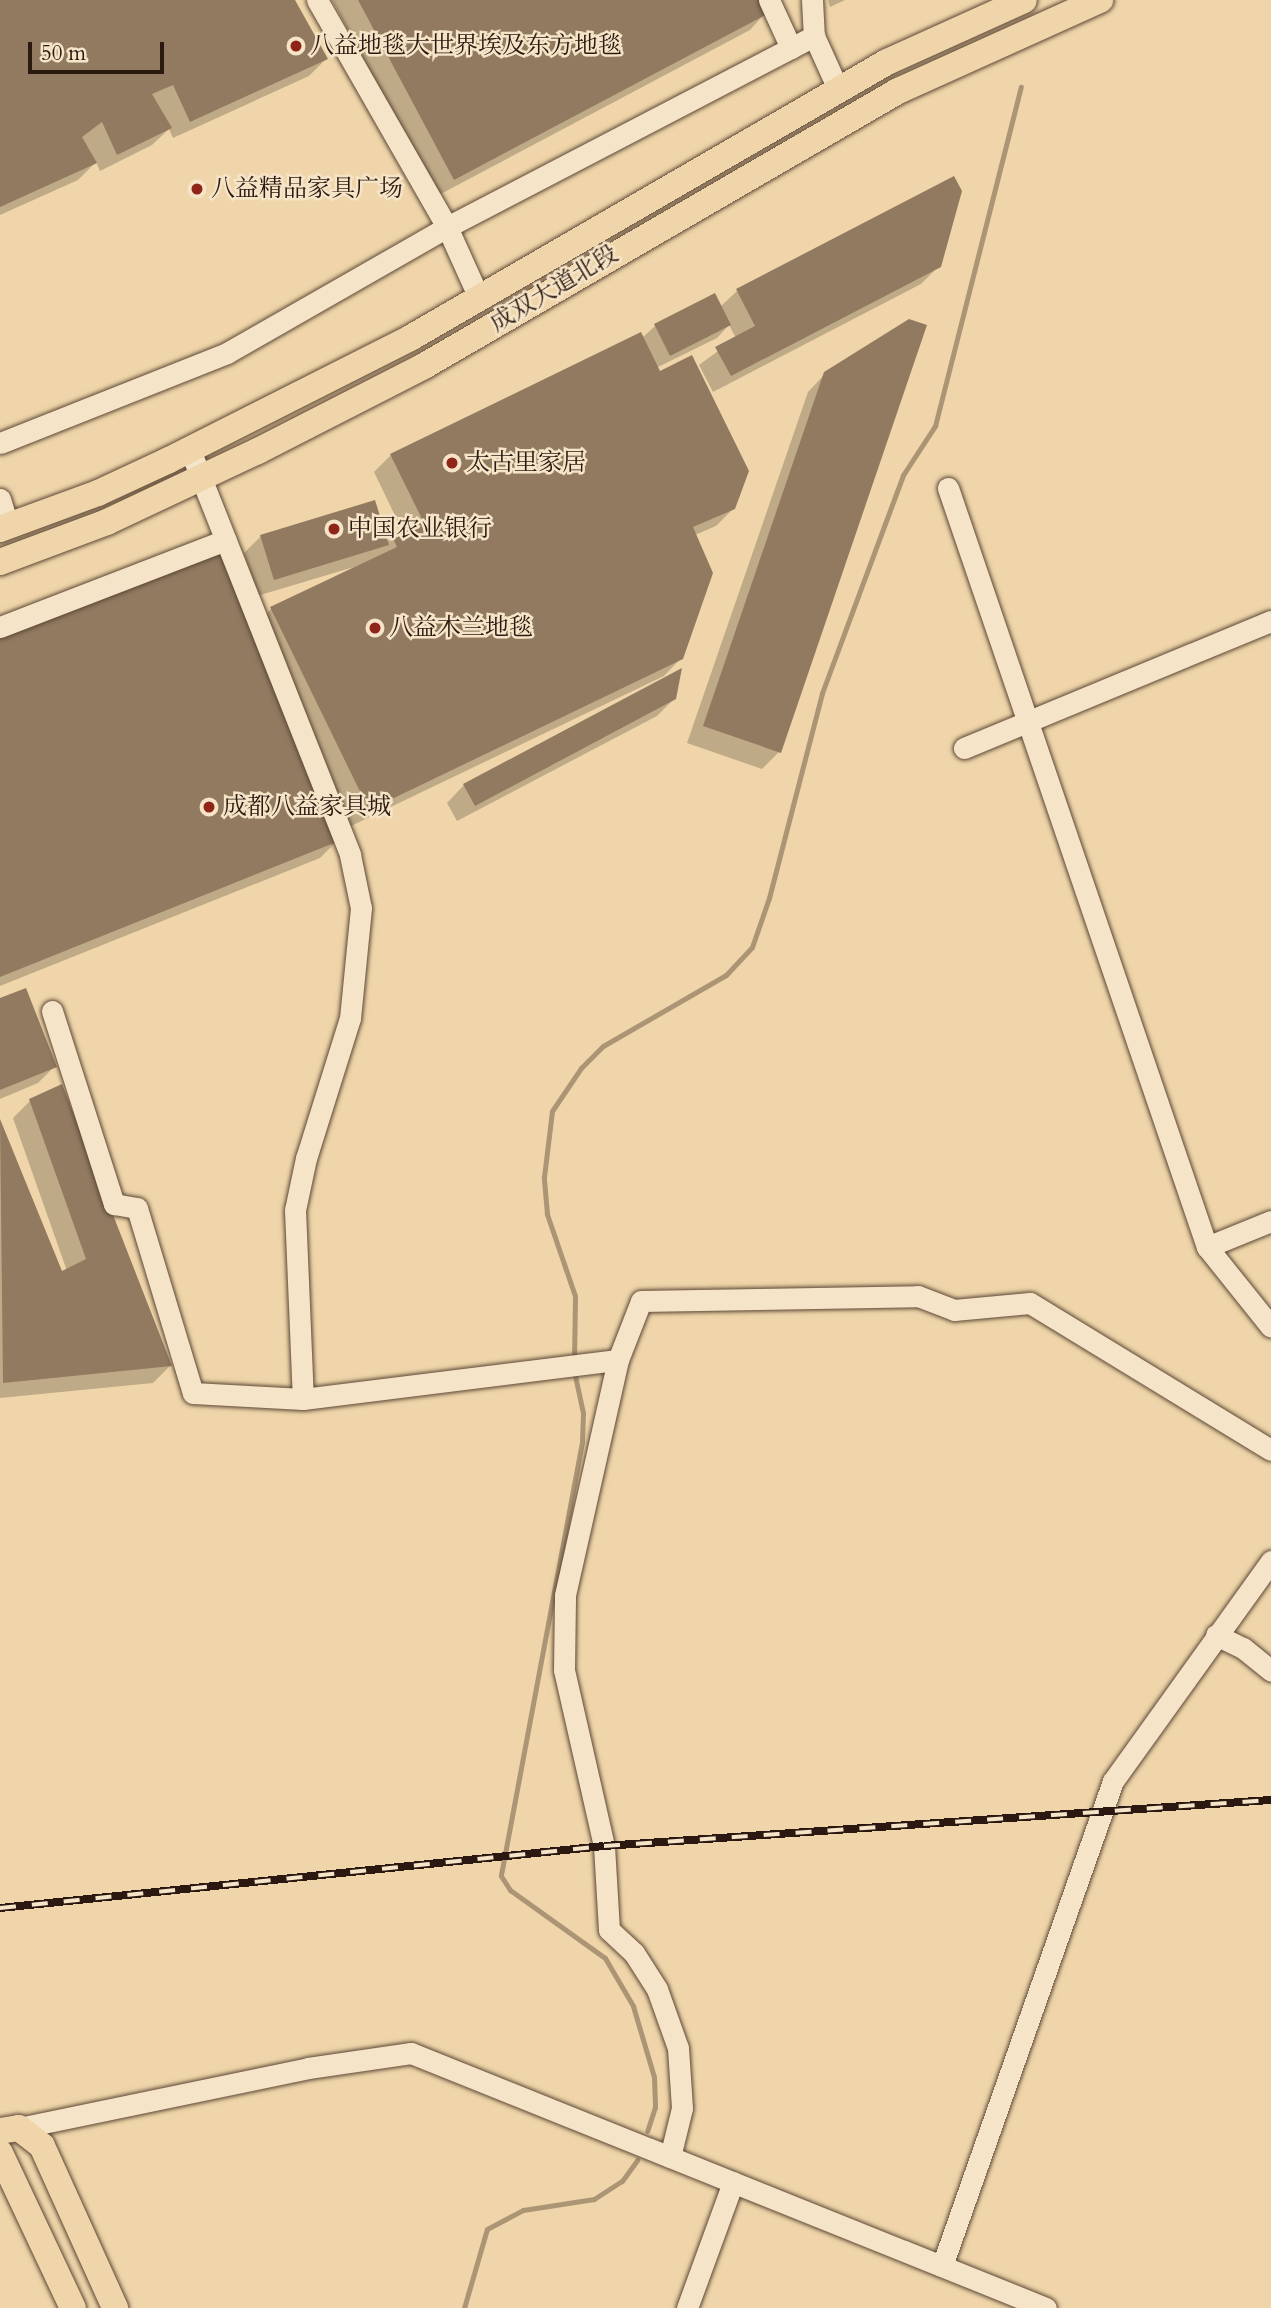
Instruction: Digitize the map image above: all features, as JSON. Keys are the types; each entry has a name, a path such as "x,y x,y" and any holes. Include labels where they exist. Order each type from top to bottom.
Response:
{"main road":[{"name":"成双大道北段","path":"4,527 98,493 190,450 412,337 838,89 1024,0"},
{"name":"成双大道北段","path":"0,562 107,522 202,478 424,366 898,91 1100,0"},
{"path":"9,2130 42,2146 115,2308"},
{"path":"0,2153 74,2308"}],"street":[{"path":"317,0 447,227 479,298"},
{"path":"769,0 790,48"},
{"path":"812,0 814,36 838,89"},
{"path":"0,443 227,353 447,227 814,36"},
{"path":"190,450 350,855 361,908 350,1018 306,1158 295,1210 303,1399"},
{"path":"948,488 1208,1247 1271,1327"},
{"path":"0,499 4,527"},
{"path":"0,627 226,540"},
{"path":"964,748 1271,621"},
{"path":"52,1011 114,1204 137,1208 193,1393 303,1399 618,1360"},
{"path":"1208,1247 1271,1221"},
{"path":"670,2157 682,2108 678,2048 657,1989 634,1953 609,1930 604,1846 564,1670 565,1595 618,1360 641,1301 918,1296 954,1310 1030,1303 1271,1450"},
{"path":"942,2266 1113,1782 1271,1561"},
{"path":"1216,1635 1243,1647 1271,1671"},
{"path":"9,2130 308,2068 411,2053 1045,2308"},
{"path":"687,2308 733,2182"}],"building":[{"path":"0,0 295,0 328,59 190,122 173,85 152,94 172,128 117,155 102,122 82,137 97,163 0,207"},
{"path":"358,0 762,0 769,13 454,180"},
{"path":"954,176 962,191 941,267 731,376 715,347 755,326 736,289"},
{"path":"715,293 731,325 670,356 654,324"},
{"path":"909,319 927,325 781,753 703,726 824,372"},
{"path":"641,332 660,371 692,355 749,471 735,509 693,527 713,573 683,659 369,810 270,607 397,547 391,534 422,519 390,454"},
{"path":"375,500 389,545 274,580 260,535"},
{"path":"221,549 339,841 0,977 0,638"},
{"path":"682,668 676,699 475,806 463,784"},
{"path":"26,988 57,1067 0,1090 0,998"},
{"path":"62,1084 172,1366 3,1383 0,1119 62,1271 86,1259 29,1099"}],"waterway":[{"path":"574,1361 575,1296 547,1214 544,1177 552,1111 581,1068 603,1046 726,975 752,947 769,898 822,693 903,475 935,426 1021,87"},
{"path":"574,1371 583,1413 582,1442 501,1876 510,1890 605,1958 633,2006 654,2077 655,2107 647,2131"},
{"path":"464,2308 487,2229 523,2210 594,2199 622,2181 637,2160"}],"railway":[{"path":"0,1908 604,1846 1271,1800"}],"place":[{"name":"八益地毯大世界埃及东方地毯","path":"296,46"},
{"name":"八益精品家具广场","path":"197,189"},
{"name":"太古里家居","path":"452,463"},
{"name":"中国农业银行","path":"334,529"},
{"name":"八益木兰地毯","path":"375,628"},
{"name":"成都八益家具城","path":"209,807"}]}
